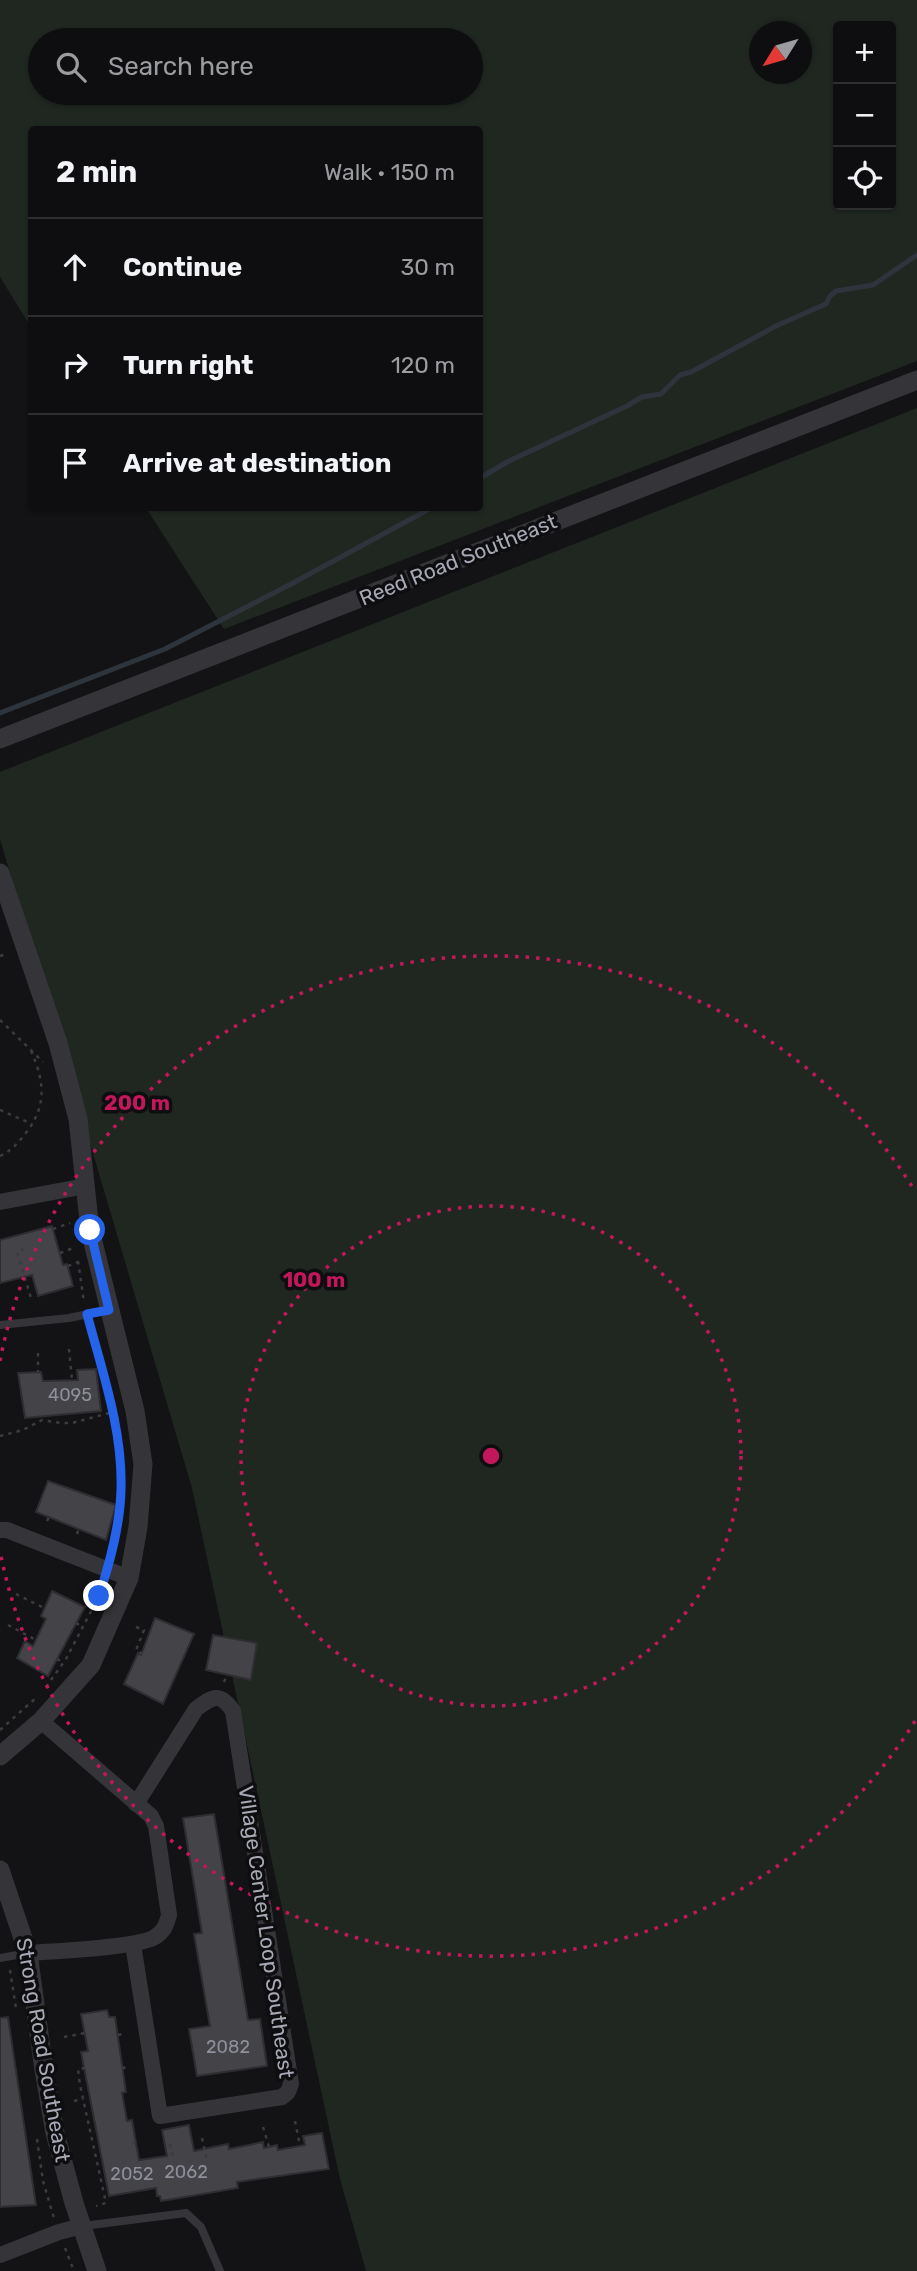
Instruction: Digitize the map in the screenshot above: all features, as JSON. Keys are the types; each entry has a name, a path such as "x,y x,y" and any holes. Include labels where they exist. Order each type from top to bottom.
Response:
{"street":[{"name":"Reed Road Southeast","path":"0,739 917,380"},
{"path":"0,873 61,1056 78,1119 90,1230 135,1411 143,1465 138,1527 129,1578 91,1665 41,1721 0,1756"},
{"path":"0,1202 86,1186"},
{"path":"0,1530 7,1530 129,1578"},
{"name":"Village Center Loop Southeast","path":"132,1944 160,2116 282,2097 288,2092 290,2084 233,1711 225,1700 218,1697 207,1700 196,1709 136,1804"},
{"path":"28,1953 132,1944 152,1939 165,1930 169,1915 156,1826 151,1816 41,1721"},
{"name":"Strong Road Southeast","path":"0,1870 28,1953 55,2133 97,2271"},
{"path":"0,2255 82,2226"}],"lane":[{"path":"0,1325 109,1310"},
{"path":"0,1958 28,1953"},
{"path":"82,2226 186,2213 201,2227 220,2271"}],"path":[{"path":"0,956 7,954"},
{"path":"0,1020 44,1062"},
{"path":"0,1156 16,1146 38,1116 43,1096 38,1066 32,1051"},
{"path":"0,1110 33,1124"},
{"path":"53,1229 73,1222"},
{"path":"0,1730 42,1691 64,1663 99,1596 113,1550 121,1490 118,1433 87,1314 76,1247 60,1253"},
{"path":"24,1249 17,1251 31,1298"},
{"path":"68,1266 78,1262"},
{"path":"69,1349 72,1380"},
{"path":"38,1353 38,1372"},
{"path":"0,1436 23,1430 42,1419 72,1423 113,1412"},
{"path":"77,1534 79,1528"},
{"path":"16,1594 44,1608"},
{"path":"76,1623 83,1627"},
{"path":"8,1625 36,1640"},
{"path":"136,1628 144,1630 136,1650 147,1657"},
{"path":"57,1659 64,1663"},
{"path":"224,1682 226,1675"},
{"path":"64,2036 85,2033"},
{"path":"118,2035 123,2034"},
{"path":"122,2068 128,2067"},
{"path":"85,2068 78,2069 106,2203 96,2206"},
{"path":"74,2101 83,2099"},
{"path":"295,2121 300,2146"},
{"path":"263,2127 269,2147"},
{"path":"89,2129 95,2128"},
{"path":"202,2138 207,2161"},
{"path":"132,2143 140,2141"},
{"path":"170,2144 173,2155"},
{"path":"93,2149 99,2147"},
{"path":"96,2164 102,2162"},
{"path":"101,2185 106,2184"},
{"path":"65,2246 74,2271"}],"shaded area":[{"path":"0,0 917,0 917,361 224,629 148,511 483,511 483,126 28,126 28,322 0,277"},
{"path":"917,408 917,2271 366,2271 340,2179 192,1488 0,839 0,772"}],"building":[{"path":"52,1226 63,1265 67,1264 73,1286 38,1296 32,1275 0,1283 0,1240"},
{"path":"96,1369 101,1411 25,1418 18,1373 41,1372 43,1381 78,1380 77,1370"},
{"path":"48,1481 116,1505 106,1540 36,1512"},
{"path":"52,1591 85,1607 48,1676 17,1658 25,1641 33,1646 46,1619 41,1616"},
{"path":"155,1618 194,1634 163,1704 124,1684 138,1653 141,1655"},
{"path":"213,1635 257,1643 251,1680 206,1670"},
{"path":"214,1814 248,2020 260,2019 267,2066 197,2076 189,2029 210,2026 194,1934 202,1933 183,1818"},
{"path":"107,2010 109,2017 115,2017 126,2092 122,2093 127,2121 132,2120 139,2160 167,2156 162,2130 189,2125 194,2151 228,2144 229,2149 263,2142 264,2148 277,2145 278,2150 305,2145 303,2136 322,2133 329,2169 237,2182 238,2188 161,2201 156,2188 109,2196 81,2052 88,2051 81,2014"},
{"path":"8,2017 36,2205 0,2207 0,2018"}],"waterway":[{"path":"483,476 642,397 661,394 680,375 691,372 778,325 826,304 836,291 873,285 917,255"},
{"path":"0,713 165,649 425,511"}],"route":[{"path":"90,1230 109,1310 87,1314 118,1433 121,1490 113,1550 99,1596"}]}
